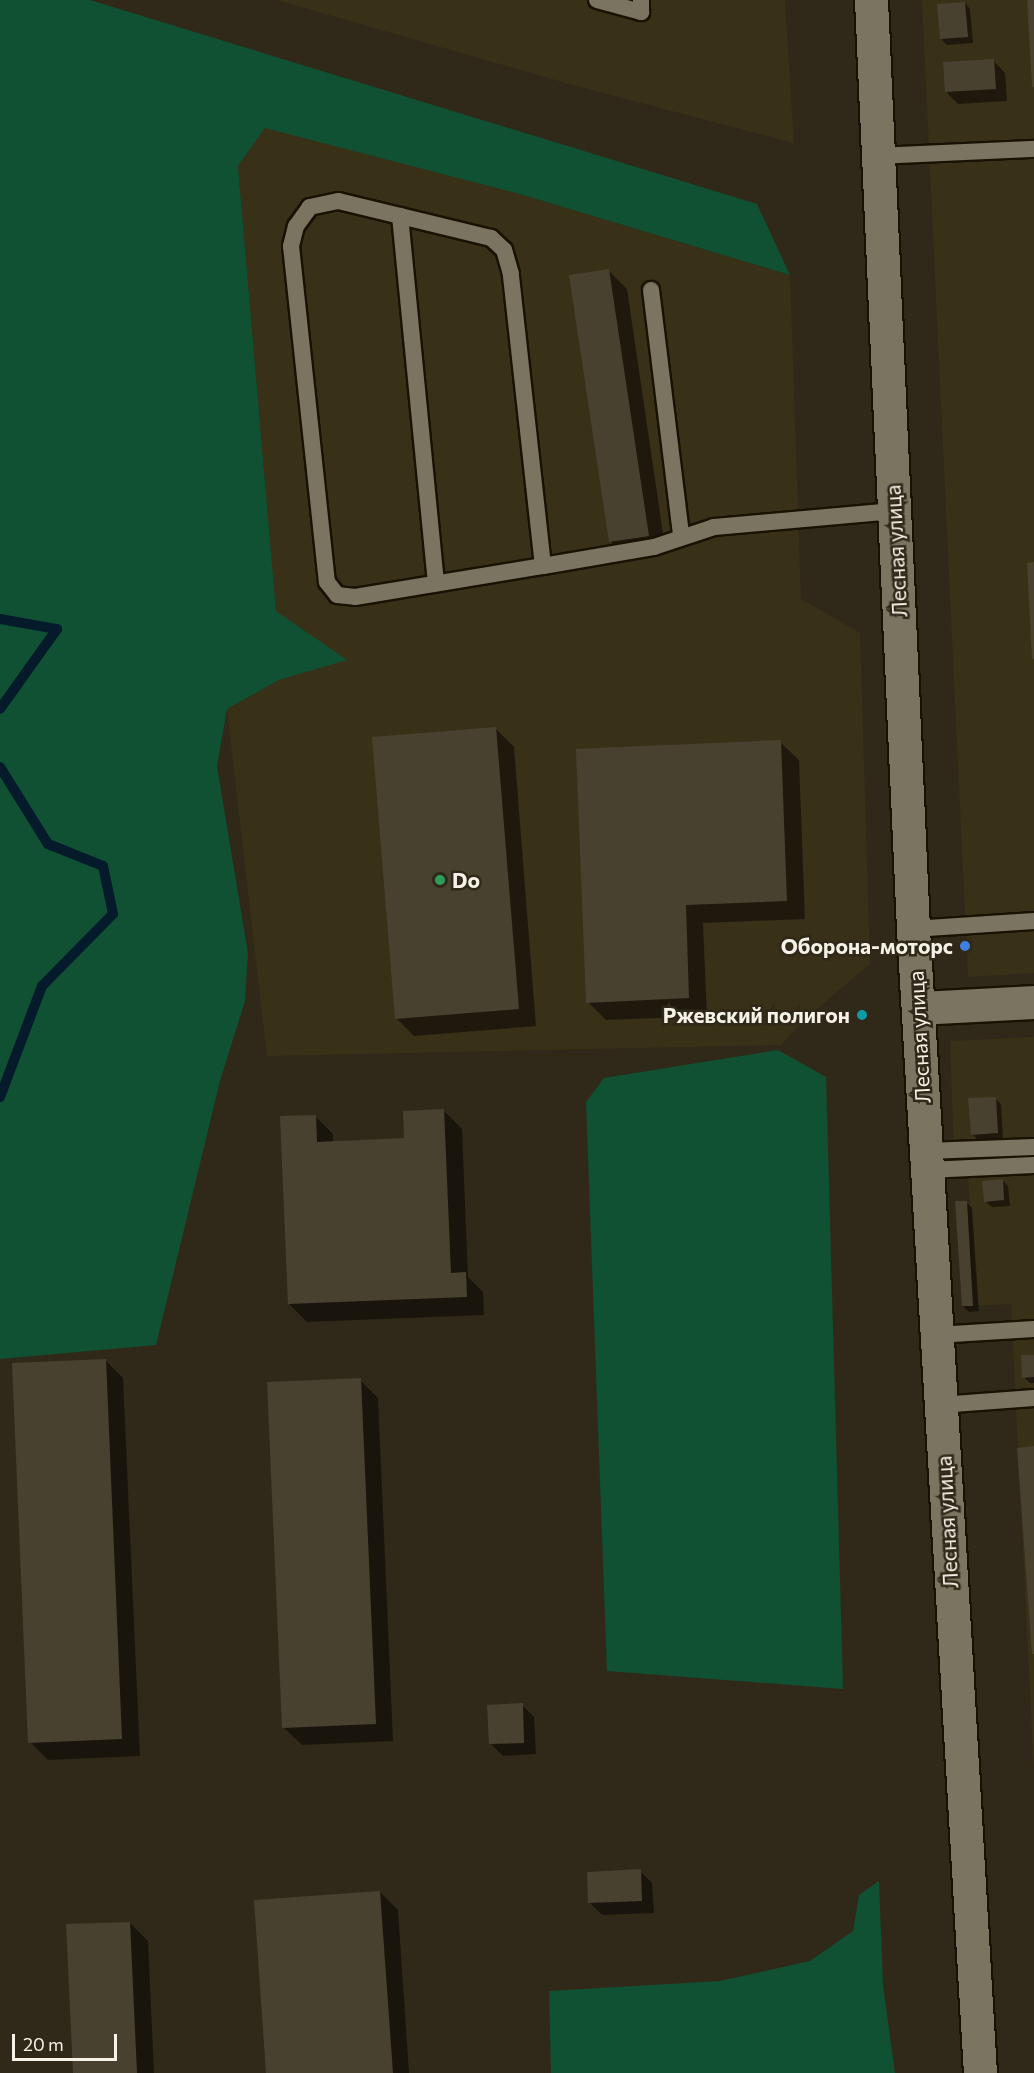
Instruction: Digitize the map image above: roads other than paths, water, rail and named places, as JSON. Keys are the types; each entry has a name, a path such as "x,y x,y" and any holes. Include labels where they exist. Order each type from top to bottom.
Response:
{"street":[{"name":"Лесная улица","path":"871,0 913,929 980,2073"},
{"path":"918,1008 1034,1002"}],"lane":[{"path":"597,0 641,12 641,0"},
{"path":"879,156 1034,149"},
{"path":"543,566 511,274 504,250 491,238 338,201 310,207 296,226 291,246 327,582 338,595 355,597 436,583 543,566 654,547 681,535 714,527 894,511"},
{"path":"400,216 436,583"},
{"path":"651,290 681,535"},
{"path":"913,929 1034,921"},
{"path":"926,1161 1034,1147"},
{"path":"926,1161 1034,1165"},
{"path":"936,1335 1034,1329"},
{"path":"940,1405 1034,1398"}],"waterway":[{"path":"0,619 57,629 0,709"},
{"path":"0,767 48,844 103,866 113,914 42,986 0,1097"}],"place":[{"name":"Do","path":"440,880"},
{"name":"Оборона-моторс","path":"965,946"},
{"name":"Ржевский полигон","path":"862,1015"}]}
